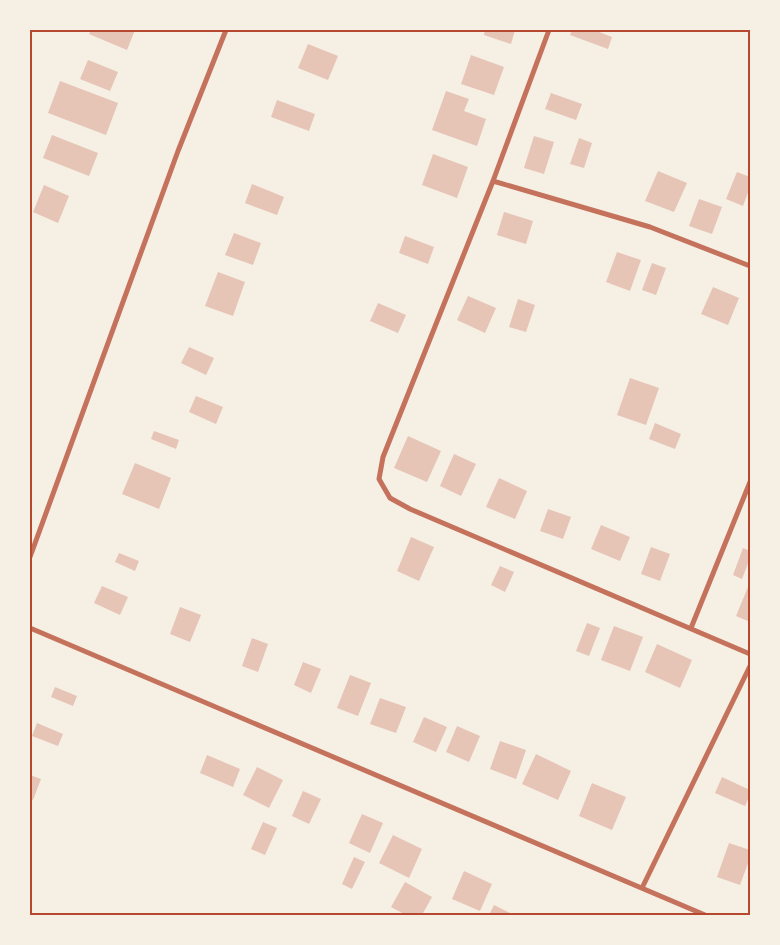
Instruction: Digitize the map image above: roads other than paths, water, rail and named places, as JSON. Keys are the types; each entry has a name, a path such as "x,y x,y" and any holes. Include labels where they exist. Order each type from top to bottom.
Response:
{"street":[{"path":"30,556 178,151 226,30"},
{"path":"549,30 493,181 383,457 379,478 390,498 410,509 750,654"},
{"path":"493,181 650,227 750,266"},
{"path":"691,628 750,482"},
{"path":"30,628 705,915"},
{"path":"642,888 750,666"}]}
